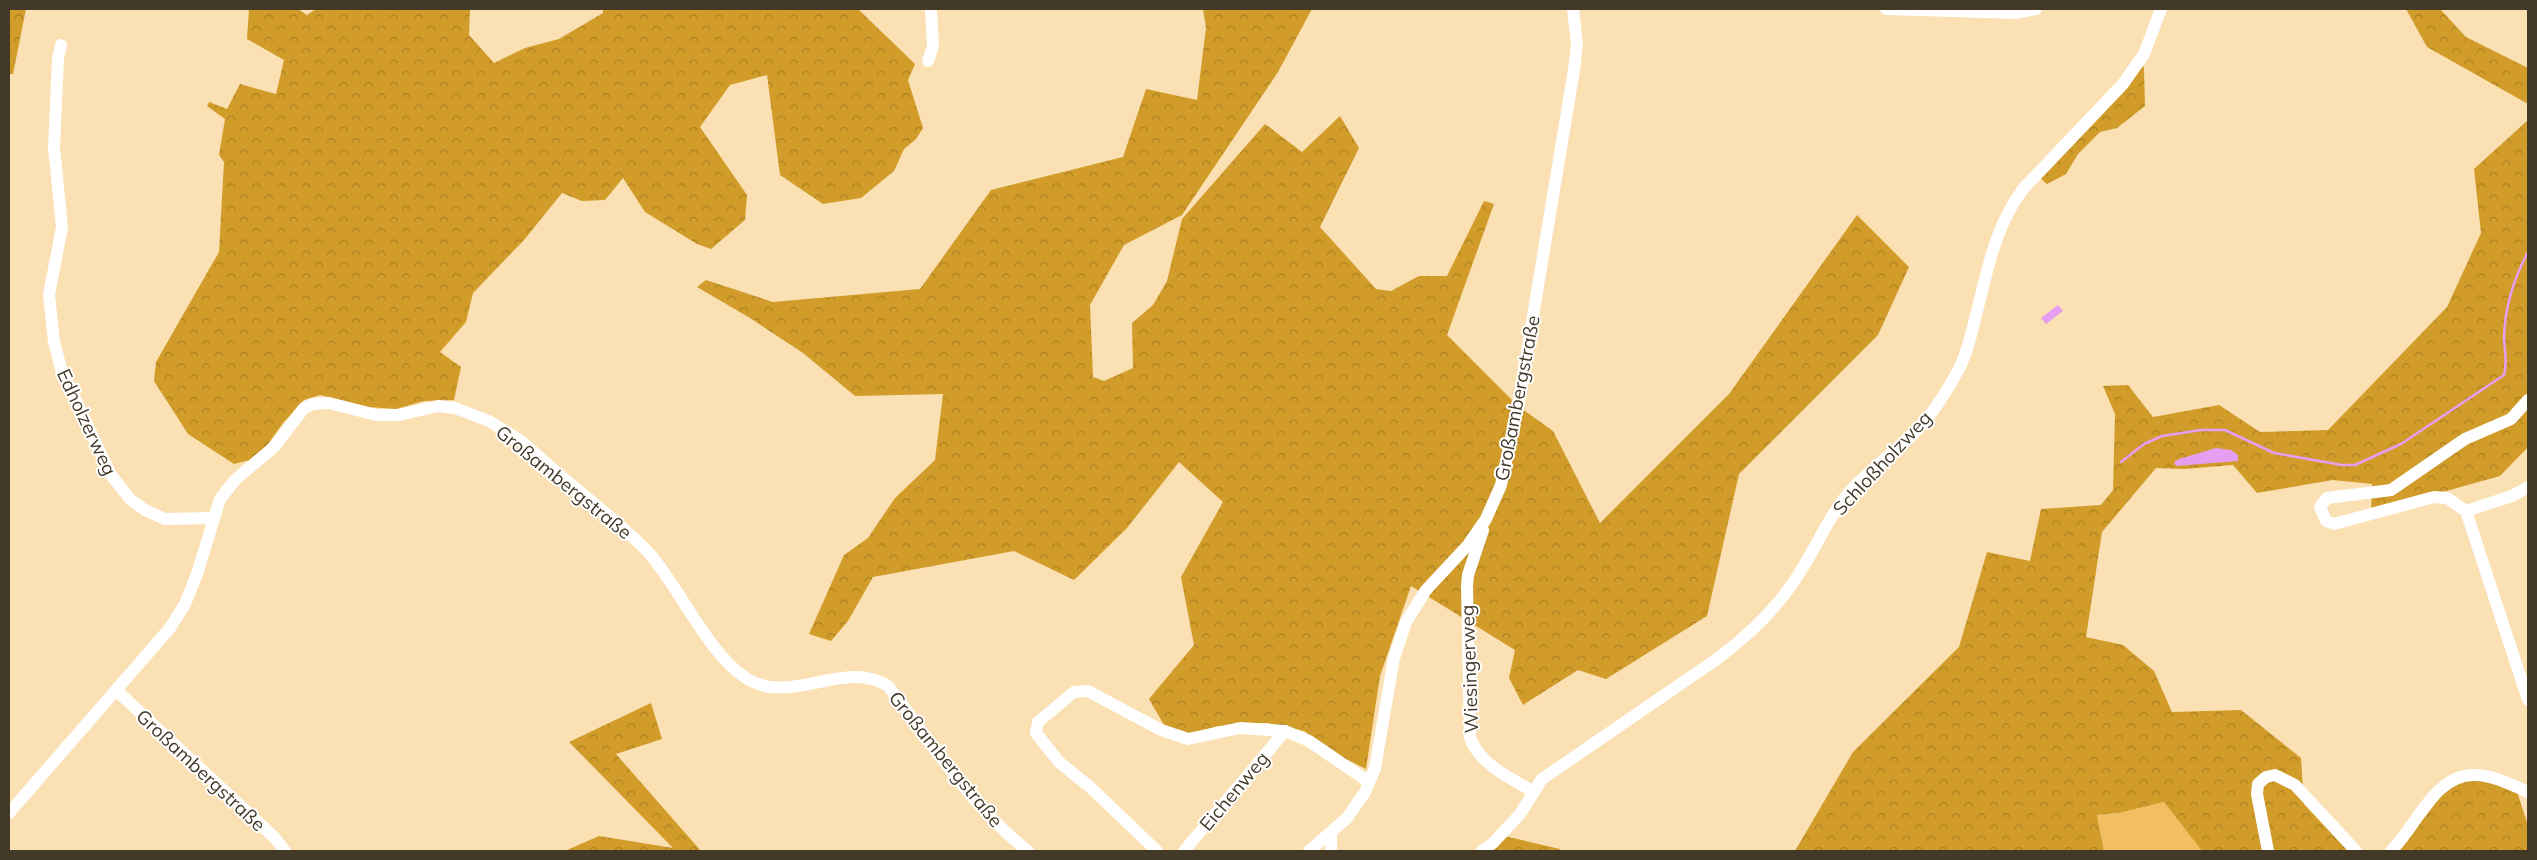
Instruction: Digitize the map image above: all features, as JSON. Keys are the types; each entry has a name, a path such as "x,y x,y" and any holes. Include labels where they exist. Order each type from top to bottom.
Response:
{"street":[{"path":"928,61 933,46 931,9"},
{"name":"Großambergstraße","path":"1309,851 1331,834 1359,804 1375,768 1394,658 1406,622 1426,590 1468,545 1486,519 1501,485 1518,406 1575,62 1577,30 1574,9"},
{"path":"1886,9 2017,13 2036,9"},
{"name":"Schloßholzweg","path":"1482,851 1506,830 1520,814 1542,779 1609,735 1741,641 1767,616 1799,575 1833,512 1848,494 1926,420 1960,368 1968,348 1996,241 2008,208 2022,189 2123,84 2144,54 2161,9"},
{"name":"Edholzerweg","path":"61,44 58,58 59,86 54,147 62,227 49,295 54,341 61,369 111,475 130,499 144,510 164,519 212,518"},
{"path":"2528,400 2511,419 2465,439 2392,490 2327,498 2322,501 2320,507 2326,521 2334,524 2368,517 2434,497 2447,498 2466,511 2528,700"},
{"name":"Großambergstraße","path":"9,813 162,639 185,604 197,574 212,518 220,499 230,485 274,447 304,408 313,404 329,403 376,415 399,415 438,406 455,408 476,415 520,441 639,543 658,564 724,659 746,679 770,688 788,688 854,677 874,679 888,686 979,806 996,825 1028,851"},
{"path":"2466,511 2512,496 2528,487"},
{"name":"Wiesingerweg","path":"1486,519 1468,575 1467,586 1470,738 1475,749 1487,762 1502,774 1533,791"},
{"name":"Großambergstraße","path":"116,690 274,838 285,851"},
{"path":"1157,851 1090,787 1059,762 1036,733 1038,722 1074,692 1088,691 1161,730 1188,739 1240,728 1284,730 1309,741 1369,782"},
{"name":"Eichenweg","path":"1184,851 1284,730"},
{"path":"2268,851 2257,794 2258,784 2266,778 2275,775 2295,785 2356,851"},
{"path":"2391,851 2433,797 2448,782 2464,776 2478,775 2496,779 2528,792"},
{"path":"1331,834 1331,851"}],"shaded area":[{"path":"2058,305 2063,311 2046,324 2041,318"},
{"path":"2216,448 2231,450 2238,455 2238,461 2176,466 2174,462 2179,459"},
{"path":"2164,802 2202,851 2104,851 2097,815 2119,813"}],"green space":[{"path":"9,9 26,9 13,74 9,74"},
{"path":"249,9 298,9 307,15 316,9 470,9 469,35 494,63 525,48 559,39 603,13 603,9 858,9 915,64 908,80 923,128 916,139 904,149 894,171 861,198 823,204 780,175 767,75 730,85 700,127 747,195 745,220 711,249 697,244 645,212 623,178 605,200 582,201 562,193 524,240 473,293 466,322 440,352 461,367 454,400 424,401 396,409 368,407 320,395 304,400 283,423 258,458 234,464 188,434 154,381 156,362 219,252 224,162 219,155 225,119 207,106 209,102 227,109 240,84 276,94 284,60 247,39"},
{"path":"1203,9 1312,9 1278,72 1182,215 1124,245 1090,305 1093,377 1104,381 1133,368 1132,323 1153,305 1167,281 1182,219 1265,124 1302,152 1340,116 1359,148 1320,227 1376,289 1391,291 1419,276 1447,276 1484,201 1494,204 1447,335 1518,406 1553,431 1600,523 1729,394 1857,215 1909,267 1878,335 1739,474 1707,616 1606,679 1578,670 1523,705 1509,678 1515,650 1411,586 1380,676 1366,769 1334,753 1304,731 1268,723 1218,726 1187,735 1164,725 1149,699 1194,645 1181,577 1223,502 1179,462 1127,528 1074,580 1014,551 873,577 848,621 831,641 809,634 844,555 868,538 895,498 935,460 943,394 855,396 803,353 750,318 697,287 706,280 773,302 920,289 991,190 1123,157 1146,89 1197,100 1206,28"},
{"path":"2406,9 2440,9 2466,37 2528,68 2528,104 2427,47"},
{"path":"2141,62 2144,68 2145,106 2117,128 2100,132 2078,154 2066,174 2047,184 2039,177"},
{"path":"2528,120 2528,447 2500,476 2371,512 2372,484 2333,480 2257,493 2233,465 2184,469 2156,468 2102,532 2086,637 2123,645 2154,671 2172,712 2241,710 2301,758 2304,804 2348,851 2202,851 2164,802 2119,813 2097,815 2104,851 1795,851 1853,752 1959,647 1987,552 2030,561 2041,509 2101,505 2113,490 2115,414 2103,386 2128,385 2153,417 2219,405 2260,432 2328,430 2447,307 2481,233 2474,169"},
{"path":"651,703 662,739 616,754 701,851 565,851 599,836 673,848 569,742"},
{"path":"2479,780 2503,785 2517,792 2528,825 2528,851 2398,851 2442,795 2459,782"},
{"path":"1504,836 1560,849 1560,851 1488,851"}],"waterway":[{"path":"2121,462 2144,444 2162,436 2201,430 2225,430 2274,453 2342,465 2355,465 2401,444 2504,375 2506,361 2504,337 2508,304 2518,272 2528,252"}]}
